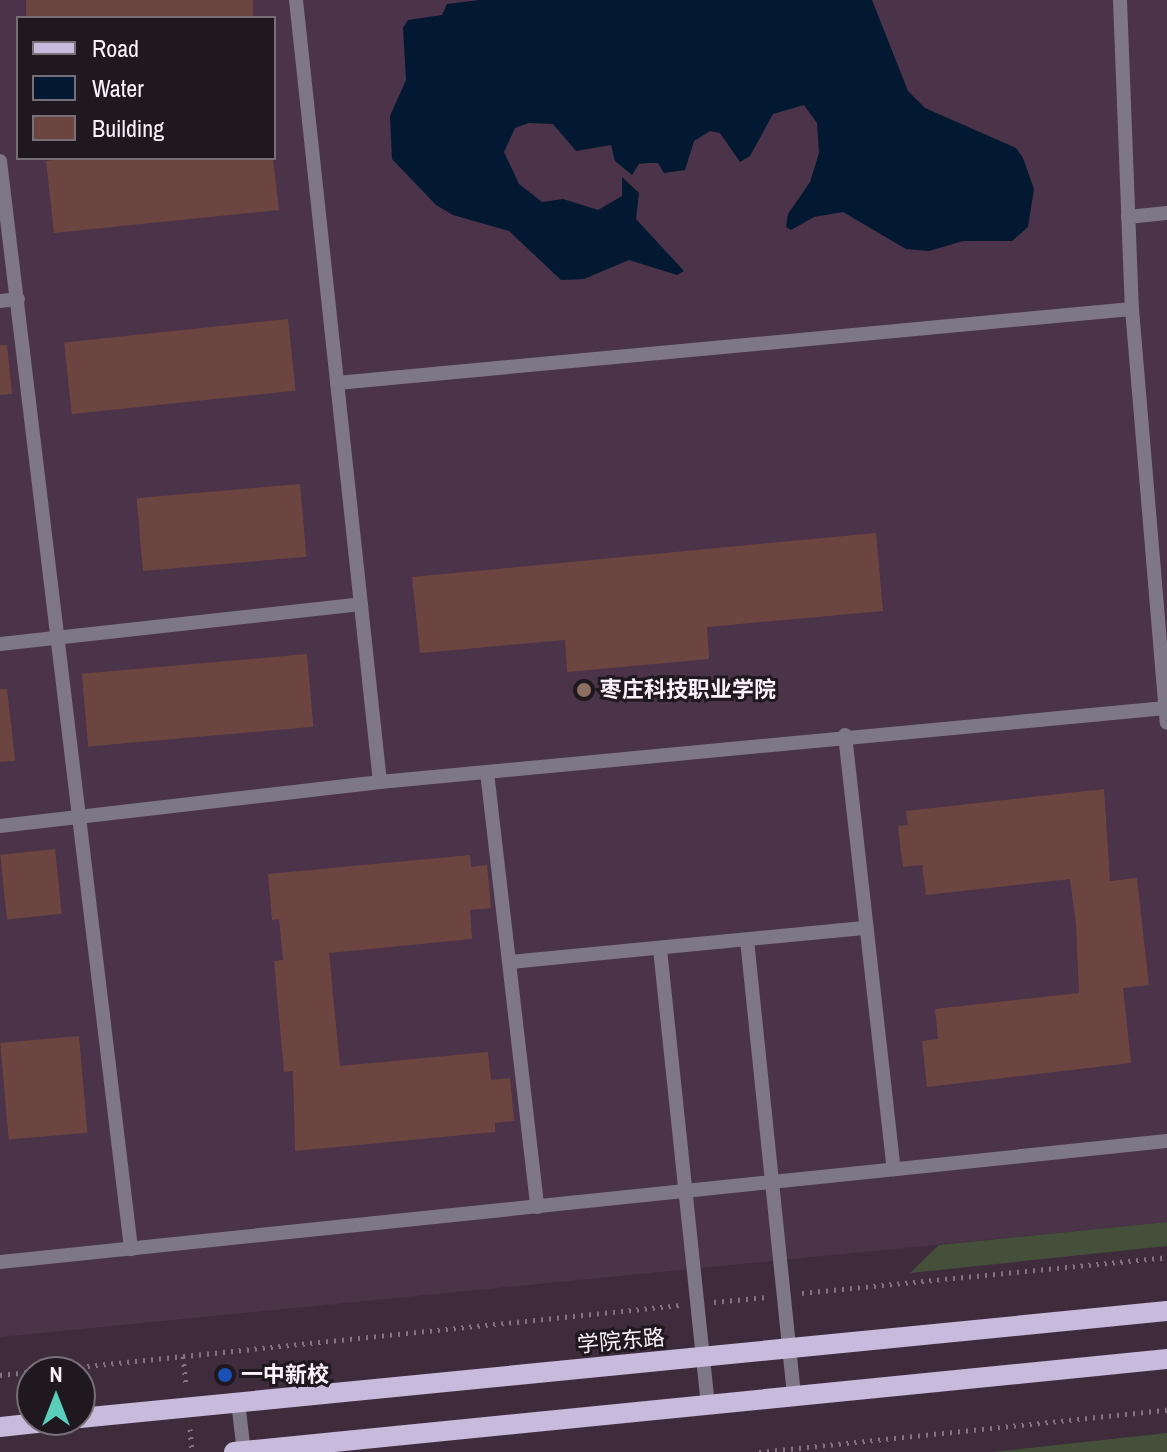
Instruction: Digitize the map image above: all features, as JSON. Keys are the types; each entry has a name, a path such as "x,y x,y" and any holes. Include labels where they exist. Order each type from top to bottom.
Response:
{"main road":[{"name":"学院东路","path":"96,1416 1167,1311"},
{"path":"234,1452 1167,1359"}],"lane":[{"path":"296,0 380,782"},
{"path":"1120,0 1132,309 1167,723"},
{"path":"0,161 75,817 131,1249"},
{"path":"1128,217 1167,213"},
{"path":"0,301 18,299"},
{"path":"337,383 1132,309"},
{"path":"0,644 361,604"},
{"path":"0,826 380,782 845,735 1166,708"},
{"path":"845,735 894,1169"},
{"path":"487,772 537,1207"},
{"path":"510,962 866,928"},
{"path":"747,940 794,1396"},
{"path":"660,949 708,1405"},
{"path":"0,1262 1167,1141"},
{"path":"238,1402 244,1452"}],"path":[{"path":"0,1375 1167,1257"},
{"path":"759,1452 1167,1410"}],"shaded area":[{"name":"枣庄科技职业学院","path":"0,0 1167,0 1167,1222 0,1337"}],"green space":[{"path":"1167,1222 1167,1246 910,1273 939,1245"},
{"path":"1167,1433 1167,1452 993,1452"}],"water":[{"path":"480,0 872,0 908,91 925,108 1016,148 1023,158 1034,189 1028,227 1012,241 963,241 929,251 906,249 843,212 814,217 791,230 786,227 788,214 810,182 819,153 817,123 804,105 773,114 750,156 740,162 720,133 710,131 694,141 685,170 664,173 658,163 648,163 639,164 632,175 615,161 611,145 576,151 553,124 529,123 515,128 504,152 519,184 542,202 563,199 598,210 622,196 622,177 639,193 636,219 684,271 677,275 629,260 584,279 561,280 509,231 453,215 436,205 392,159 390,116 406,80 403,28 408,20 442,15 447,4"}],"building":[{"path":"26,0 253,0 253,16 26,16"},
{"path":"273,160 279,210 54,233 46,161"},
{"path":"288,319 296,391 72,414 64,343"},
{"path":"0,345 7,345 12,394 0,395"},
{"path":"300,484 306,557 143,571 137,498"},
{"path":"876,533 883,611 707,627 709,659 567,672 565,640 420,653 412,577"},
{"path":"307,654 313,727 88,746 82,674"},
{"path":"0,689 7,689 15,761 0,762"},
{"path":"1104,789 1110,881 1137,878 1149,985 1123,988 1131,1063 927,1087 922,1041 938,1039 935,1009 1079,993 1076,924 1070,879 926,895 922,865 903,867 898,826 908,825 906,811"},
{"path":"55,849 62,914 7,919 0,855"},
{"path":"470,855 471,867 487,865 491,908 470,910 472,939 329,953 340,1066 488,1052 491,1080 510,1078 514,1121 495,1123 495,1132 295,1151 293,1071 284,1072 274,961 283,960 279,919 272,920 268,874"},
{"path":"79,1036 87,1133 9,1140 0,1043"}],"place":[{"name":"枣庄科技职业学院","path":"584,690"},
{"name":"一中新校","path":"225,1375"}]}
